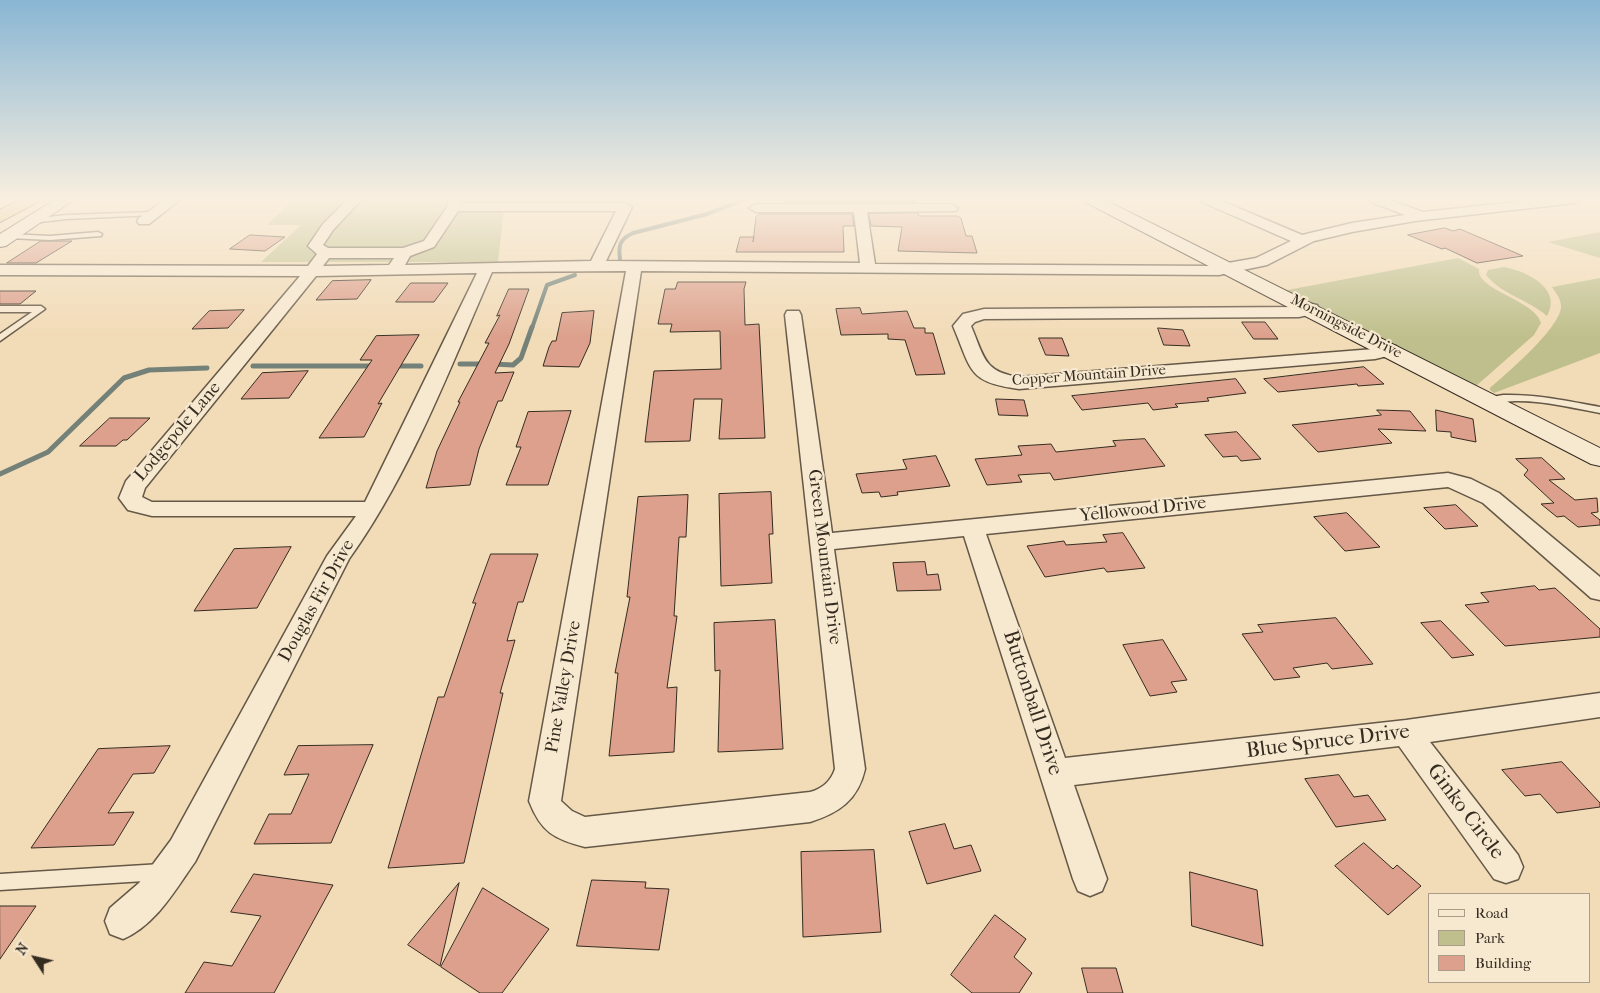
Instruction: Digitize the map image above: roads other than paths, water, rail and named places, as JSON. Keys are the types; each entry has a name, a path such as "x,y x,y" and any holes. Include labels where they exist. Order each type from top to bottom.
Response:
{"street":[{"path":"315,245 325,253 405,253 425,245"},
{"path":"596,266 607,245"},
{"path":"865,245 868,267"},
{"name":"Morningside Drive","path":"1183,245 1600,458"},
{"path":"0,270 312,271 596,266 1232,270 1268,259 1292,245"},
{"path":"312,271 325,253"},
{"path":"394,269 405,253"},
{"name":"Douglas Fir Drive","path":"123,921 151,895 183,851 339,556 372,509 487,267"},
{"name":"Pine Valley Drive","path":"634,267 545,801 548,811 558,821 570,828 585,832 810,807 824,804 837,794"},
{"name":"Lodgepole Lane","path":"312,271 134,486 130,498 136,506 152,509 372,509"},
{"name":"Copper Mountain Drive","path":"1311,310 984,314 969,318 962,326 981,370 997,380 1019,383 1375,354 1390,350"},
{"name":"Green Mountain Drive","path":"793,315 850,770 848,782 837,794"},
{"name":"Yellowood Drive","path":"822,542 1435,480 1463,484 1491,498 1600,591"},
{"name":"Buttonball Drive","path":"972,528 981,549 1090,879"},
{"name":"Blue Spruce Drive","path":"1056,773 1406,733 1600,705"},
{"name":"Ginko Circle","path":"1406,733 1506,867"}],"lane":[{"path":"0,309 41,309 0,338"},
{"path":"1489,400 1502,398 1542,399 1600,410"},
{"path":"0,882 170,871"}],"waterway":[{"path":"620,245 620,259"},
{"path":"532,328 547,285 575,275"},
{"path":"493,364 513,365 521,358 532,327"},
{"path":"460,364 484,364"},
{"path":"253,366 376,366"},
{"path":"395,366 421,366"},
{"path":"0,474 48,452 124,378 149,370 207,368"}]}
